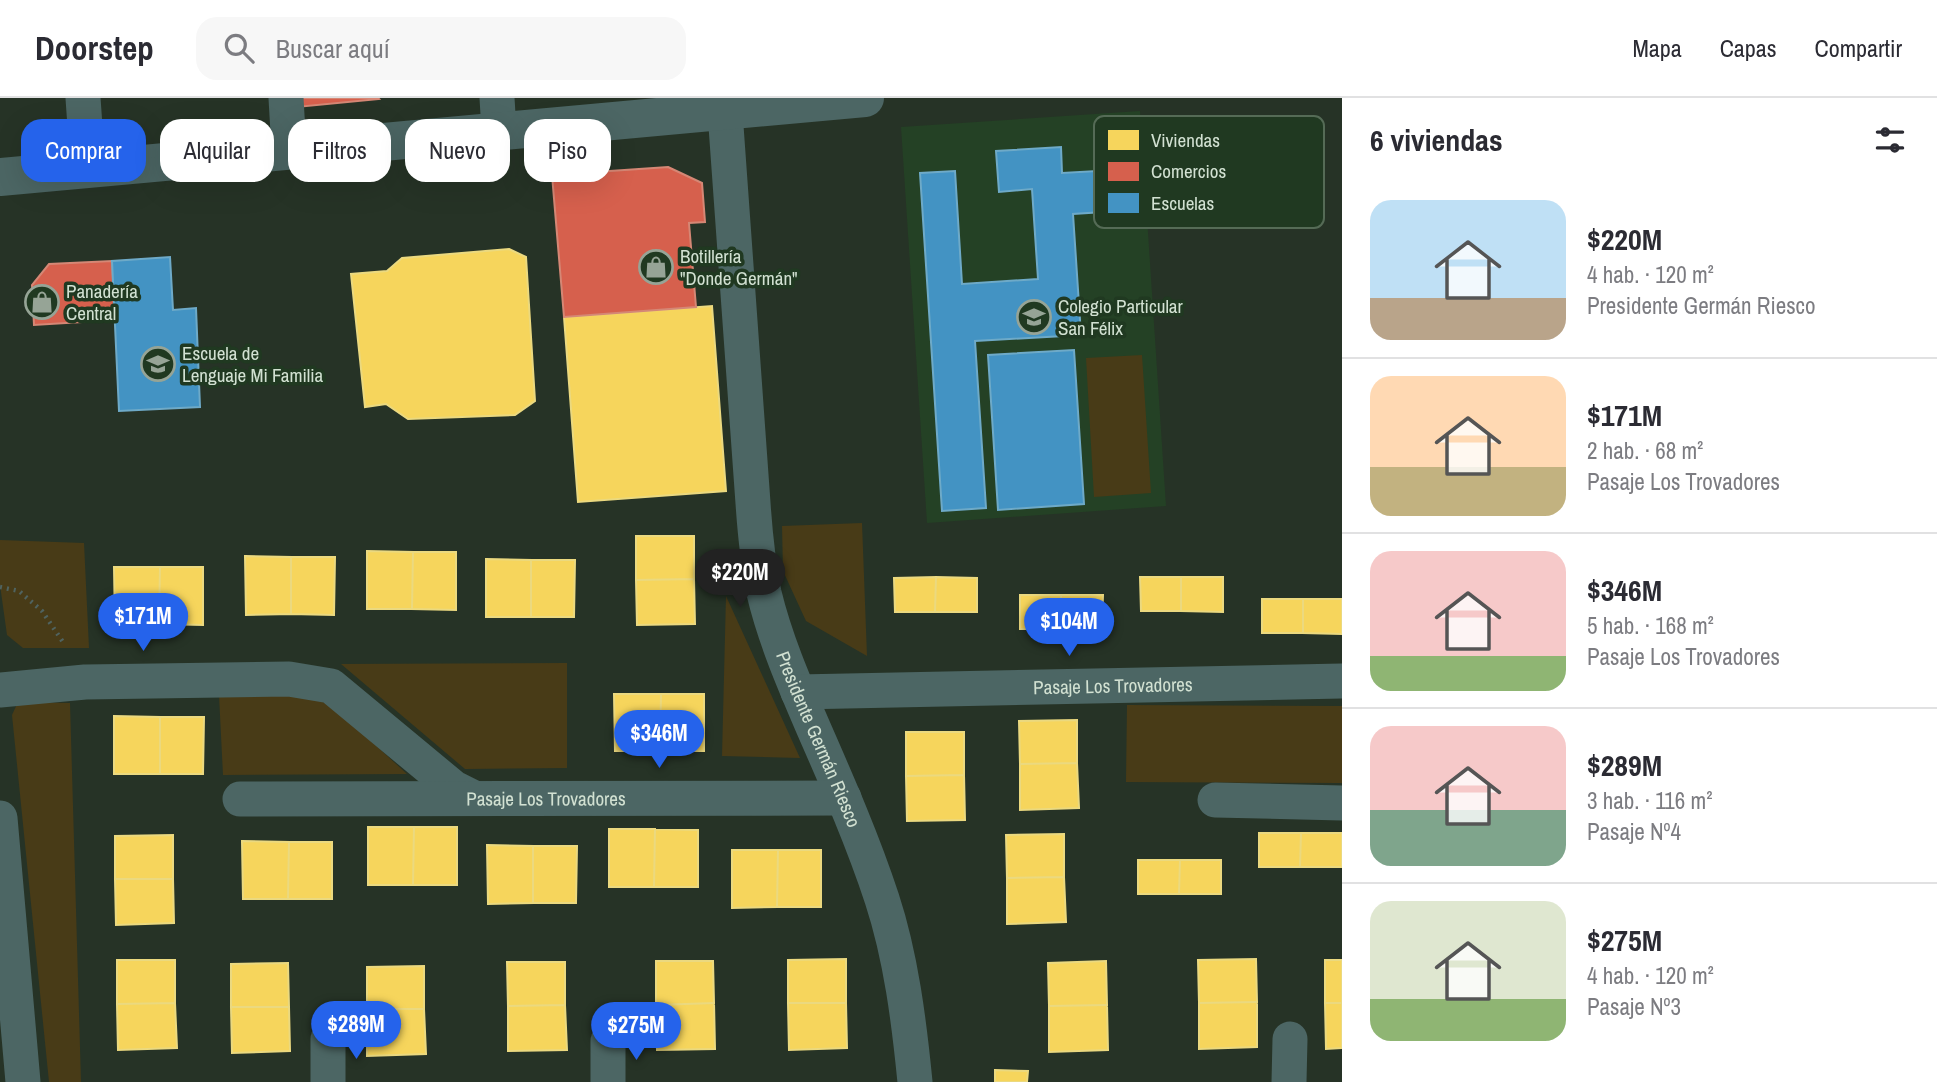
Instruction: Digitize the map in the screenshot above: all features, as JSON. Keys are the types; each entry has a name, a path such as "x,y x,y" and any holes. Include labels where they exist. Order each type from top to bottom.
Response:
{"street":[{"path":"83,98 84,119"},
{"path":"285,98 288,137"},
{"path":"391,132 498,114 865,98"},
{"name":"Presidente Germán Riesco","path":"725,104 757,551 764,593 777,638 844,798 875,879 894,939 915,1082"},
{"path":"146,164 288,150"},
{"path":"0,177 21,175"},
{"name":"Pasaje Los Trovadores","path":"0,690 85,682 289,679 331,686 454,788 474,798 844,798"},
{"name":"Pasaje Los Trovadores","path":"798,692 1342,681"},
{"path":"240,799 474,798"},
{"path":"1215,800 1342,803"},
{"path":"0,818 9,1018 23,1082"},
{"path":"1289,1082 1290,1038"},
{"path":"328,1039 328,1082"},
{"path":"608,1041 608,1082"}],"path":[{"path":"0,587 19,591 42,611 85,682"}],"shaded area":[{"name":"Colegio Particular San Félix","path":"1140,111 1140,116 1094,116 1094,228 1148,228 1166,506 927,523 901,127"},
{"path":"1142,355 1151,493 1094,497 1086,358"},
{"path":"862,523 867,656 806,621 783,571 782,526"},
{"path":"0,540 84,543 89,648 23,648 7,635 0,585"},
{"path":"726,596 800,758 722,756"},
{"path":"567,663 567,768 465,769 341,664"},
{"path":"302,690 337,710 407,774 223,775 219,695"},
{"path":"18,702 70,703 81,1082 49,1082 12,715"},
{"path":"1127,705 1342,706 1342,783 1126,782"}],"building: Viviendas":[{"path":"509,249 526,257 535,401 515,415 408,419 386,404 365,407 351,274 387,271 402,258"},
{"path":"712,306 726,491 578,502 564,317"},
{"path":"636,536 694,536 694,579 636,580"},
{"path":"367,551 413,552 412,609 367,609"},
{"path":"413,552 456,552 456,610 412,609"},
{"path":"245,556 291,557 291,614 246,615"},
{"path":"291,557 335,557 334,615 291,614"},
{"path":"486,559 531,560 531,617 486,617"},
{"path":"531,560 575,560 574,617 531,617"},
{"path":"114,567 160,567 159,624 115,625"},
{"path":"160,567 203,567 203,625 159,624"},
{"path":"936,577 935,612 895,612 894,578"},
{"path":"936,577 977,578 977,612 935,612"},
{"path":"1140,577 1181,577 1181,611 1141,611"},
{"path":"1181,577 1223,577 1223,612 1181,611"},
{"path":"694,579 695,624 637,625 636,580"},
{"path":"1020,595 1061,595 1061,629 1020,629"},
{"path":"1061,595 1103,595 1102,629 1061,629"},
{"path":"1262,599 1303,599 1303,633 1262,633"},
{"path":"1303,599 1342,599 1342,634 1303,633"},
{"path":"614,694 661,694 660,751 615,751"},
{"path":"661,694 704,694 704,751 660,751"},
{"path":"114,716 160,717 160,774 114,774"},
{"path":"160,717 204,717 203,774 160,774"},
{"path":"1077,720 1077,763 1020,764 1019,721"},
{"path":"906,732 964,732 964,775 906,776"},
{"path":"1077,763 1079,808 1020,810 1020,764"},
{"path":"964,775 965,820 907,821 906,776"},
{"path":"368,827 414,827 413,885 368,885"},
{"path":"414,827 457,827 457,885 413,885"},
{"path":"609,829 655,829 654,887 609,887"},
{"path":"655,829 698,830 698,887 654,887"},
{"path":"1259,833 1301,833 1300,867 1259,867"},
{"path":"1301,833 1342,833 1342,867 1300,867"},
{"path":"1064,834 1064,877 1007,878 1006,835"},
{"path":"173,835 173,879 115,879 115,836"},
{"path":"242,841 289,842 288,899 243,899"},
{"path":"289,842 332,842 332,899 288,899"},
{"path":"487,845 533,846 533,903 488,904"},
{"path":"533,846 577,846 576,903 533,903"},
{"path":"732,850 778,850 777,907 732,908"},
{"path":"778,850 821,850 821,907 777,907"},
{"path":"1138,860 1180,860 1179,894 1138,894"},
{"path":"1180,860 1221,860 1221,894 1179,894"},
{"path":"1064,877 1066,922 1007,924 1007,878"},
{"path":"115,879 173,879 174,923 116,925"},
{"path":"846,959 846,1003 788,1003 788,960"},
{"path":"1256,959 1257,1002 1199,1003 1198,960"},
{"path":"117,960 175,960 175,1003 117,1004"},
{"path":"1325,960 1342,960 1342,1003 1325,1003"},
{"path":"656,961 713,961 714,1003 656,1005"},
{"path":"1106,961 1107,1005 1049,1006 1048,963"},
{"path":"507,962 565,962 565,1005 508,1006"},
{"path":"288,963 289,1007 231,1007 231,964"},
{"path":"424,966 424,1009 367,1009 367,967"},
{"path":"1257,1002 1257,1047 1199,1049 1199,1003"},
{"path":"175,1003 177,1048 118,1050 117,1004"},
{"path":"714,1003 715,1049 657,1050 656,1005"},
{"path":"788,1003 846,1003 847,1048 789,1050"},
{"path":"1325,1003 1342,1003 1342,1048 1326,1049"},
{"path":"565,1005 567,1050 508,1051 508,1006"},
{"path":"1107,1005 1108,1050 1049,1052 1049,1006"},
{"path":"231,1007 289,1007 290,1051 232,1053"},
{"path":"367,1009 424,1009 426,1054 367,1056"},
{"path":"995,1070 1028,1071 1027,1082 995,1082"}],"building: Comercios":[{"path":"297,98 378,98 379,99 297,107"},
{"path":"668,167 702,183 705,222 689,223 696,307 564,317 553,182 611,182 611,171"},
{"path":"112,261 115,320 34,325 32,285 49,264"}],"building: Escuelas":[{"path":"1061,147 1062,173 1094,171 1094,213 1073,214 1081,335 975,341 986,508 942,511 920,173 955,171 962,284 1038,279 1032,189 999,192 996,151"},
{"name":"Escuela de Lenguaje Mi Familia","path":"170,257 173,310 196,308 200,407 119,411 112,261"},
{"path":"1074,350 1084,504 998,510 988,355"}],"place":[{"name":"Botillería \"Donde Germán\"","path":"656,267"},
{"name":"Panadería Central","path":"42,302"},
{"name":"Colegio Particular San Félix","path":"1034,317"},
{"name":"Escuela de Lenguaje Mi Familia","path":"158,364"}]}
